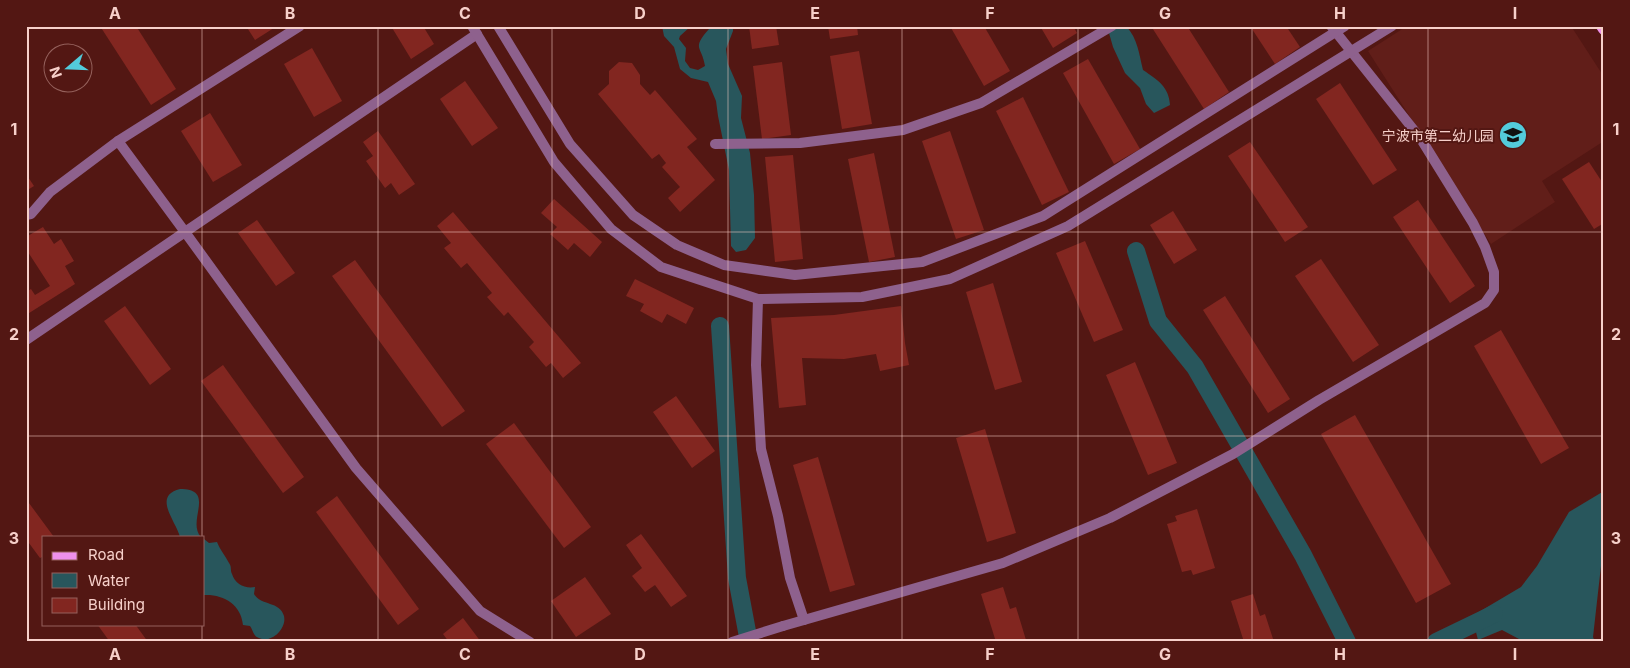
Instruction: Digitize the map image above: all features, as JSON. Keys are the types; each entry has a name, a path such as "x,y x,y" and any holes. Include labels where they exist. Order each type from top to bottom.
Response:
{"street":[{"path":"26,215 31,214 50,192 118,141 300,26"},
{"path":"498,26 570,144 633,216 677,245 724,265 795,275 922,262 1043,216 1333,29 1345,26"},
{"path":"715,144 800,143 904,130 981,103 1112,26"},
{"path":"26,340 185,232 474,30 554,162 611,229 661,267 758,299 862,297 950,280 1068,226 1392,26"},
{"path":"732,642 1003,563 1110,518 1233,454 1319,400 1485,304 1494,290 1494,272 1473,223 1421,139 1333,29"},
{"path":"118,141 356,468 480,611 530,642"},
{"path":"758,299 756,365 761,449 778,516 790,578 804,620"}],"shaded area":[{"name":"宁波市第二幼儿园","path":"1407,26 1571,26 1604,77 1604,141 1542,181 1555,202 1491,244 1368,51"}],"water":[{"path":"662,26 691,26 679,39 686,48 685,61 690,68 698,70 705,66 699,44 709,29 705,26 733,26 726,49 728,64 742,96 741,118 750,153 754,195 755,238 746,250 736,252 731,246 729,170 716,101 708,82 691,78 680,69 674,47 664,36"},
{"path":"1107,26 1126,26 1130,31 1138,47 1143,70 1165,89 1170,105 1154,113 1146,104 1140,88 1125,73 1113,47"},
{"path":"180,489 191,490 197,494 199,507 197,530 200,536 180,536 168,510 168,497 172,492"},
{"path":"1604,491 1604,563 1601,566 1593,637 1595,642 1520,642 1519,639 1502,630 1478,640 1472,616 1521,587 1537,566 1569,512"},
{"path":"205,540 209,543 217,542 230,564 233,578 238,583 248,587 255,587 254,594 257,598 282,611 284,616 283,626 273,637 264,639 257,637 250,626 243,625 242,618 235,606 218,596 205,595"}],"building":[{"path":"100,26 136,26 176,89 151,105"},
{"path":"246,26 277,26 255,40"},
{"path":"391,26 423,26 434,44 411,59"},
{"path":"749,26 776,26 779,45 752,49"},
{"path":"828,26 857,26 858,35 830,39"},
{"path":"950,26 984,26 1010,71 984,86"},
{"path":"1040,26 1073,26 1077,33 1053,48"},
{"path":"1151,26 1187,26 1229,92 1204,109"},
{"path":"1250,26 1286,26 1300,47 1275,64"},
{"path":"312,48 342,101 314,117 284,64"},
{"path":"859,51 872,124 842,129 830,56"},
{"path":"1088,59 1140,149 1114,164 1063,73"},
{"path":"619,62 632,63 640,75 640,84 650,95 655,90 697,139 687,147 715,180 680,212 668,198 680,187 662,167 666,163 659,154 652,159 598,94 609,84 609,71"},
{"path":"782,62 791,135 762,139 753,66"},
{"path":"465,81 498,128 472,146 440,99"},
{"path":"1340,83 1397,170 1373,185 1316,99"},
{"path":"1023,97 1069,192 1042,205 996,111"},
{"path":"210,113 242,165 213,182 181,131"},
{"path":"378,131 415,184 399,195 391,183 385,188 366,161 373,156 363,142"},
{"path":"950,131 984,230 956,239 922,141"},
{"path":"1250,142 1308,227 1285,242 1228,156"},
{"path":"874,153 895,257 869,262 848,159"},
{"path":"793,155 803,259 775,262 765,157"},
{"path":"1589,162 1604,185 1604,223 1594,229 1562,179"},
{"path":"26,174 34,186 26,191"},
{"path":"554,199 602,242 590,257 574,243 568,250 550,234 557,227 541,213"},
{"path":"1418,200 1475,286 1450,303 1393,217"},
{"path":"1173,211 1197,250 1174,264 1150,225"},
{"path":"453,212 581,363 563,378 551,363 546,367 529,347 534,342 508,312 504,316 487,297 492,293 467,263 461,268 444,248 451,243 437,226"},
{"path":"257,220 295,273 276,286 238,233"},
{"path":"43,227 54,244 61,239 74,261 65,266 75,284 26,315 26,292 31,289 35,295 50,286 26,249 26,237"},
{"path":"1085,241 1123,330 1094,342 1056,253"},
{"path":"1321,259 1379,345 1353,362 1295,276"},
{"path":"355,260 465,411 442,427 332,276"},
{"path":"635,279 694,308 686,324 667,314 662,323 640,311 644,304 626,296"},
{"path":"993,283 1022,382 995,390 966,292"},
{"path":"1225,296 1290,399 1268,413 1203,310"},
{"path":"125,306 171,369 150,385 104,321"},
{"path":"901,306 909,365 880,371 876,354 844,359 802,358 806,405 779,408 771,318 834,315"},
{"path":"1501,330 1569,448 1541,464 1474,346"},
{"path":"1135,362 1177,463 1148,475 1106,375"},
{"path":"223,365 304,477 283,493 201,381"},
{"path":"676,396 715,451 692,468 653,412"},
{"path":"1355,415 1451,584 1416,603 1321,434"},
{"path":"514,423 591,527 564,548 486,444"},
{"path":"985,429 1016,533 987,542 956,438"},
{"path":"818,457 855,585 830,592 793,465"},
{"path":"337,496 419,609 398,625 316,512"},
{"path":"26,499 53,536 42,536 42,557 40,558 26,539"},
{"path":"1197,509 1215,568 1193,575 1191,570 1182,572 1167,524 1177,521 1175,516"},
{"path":"641,534 687,596 671,607 655,585 645,592 632,576 642,568 626,545"},
{"path":"585,577 611,614 576,637 551,601"},
{"path":"1003,587 1010,609 1016,607 1026,640 1022,642 996,642 981,594"},
{"path":"1253,594 1260,616 1265,614 1274,642 1244,642 1231,601"},
{"path":"463,618 481,642 449,642 443,634"},
{"path":"98,626 136,626 148,642 110,642"}],"waterway":[{"path":"1136,251 1158,321 1195,367 1303,555 1347,642"},
{"path":"720,326 737,578 749,642"},
{"path":"1436,642 1494,614"}],"place":[{"name":"宁波市第二幼儿园","path":"1513,135"}]}
